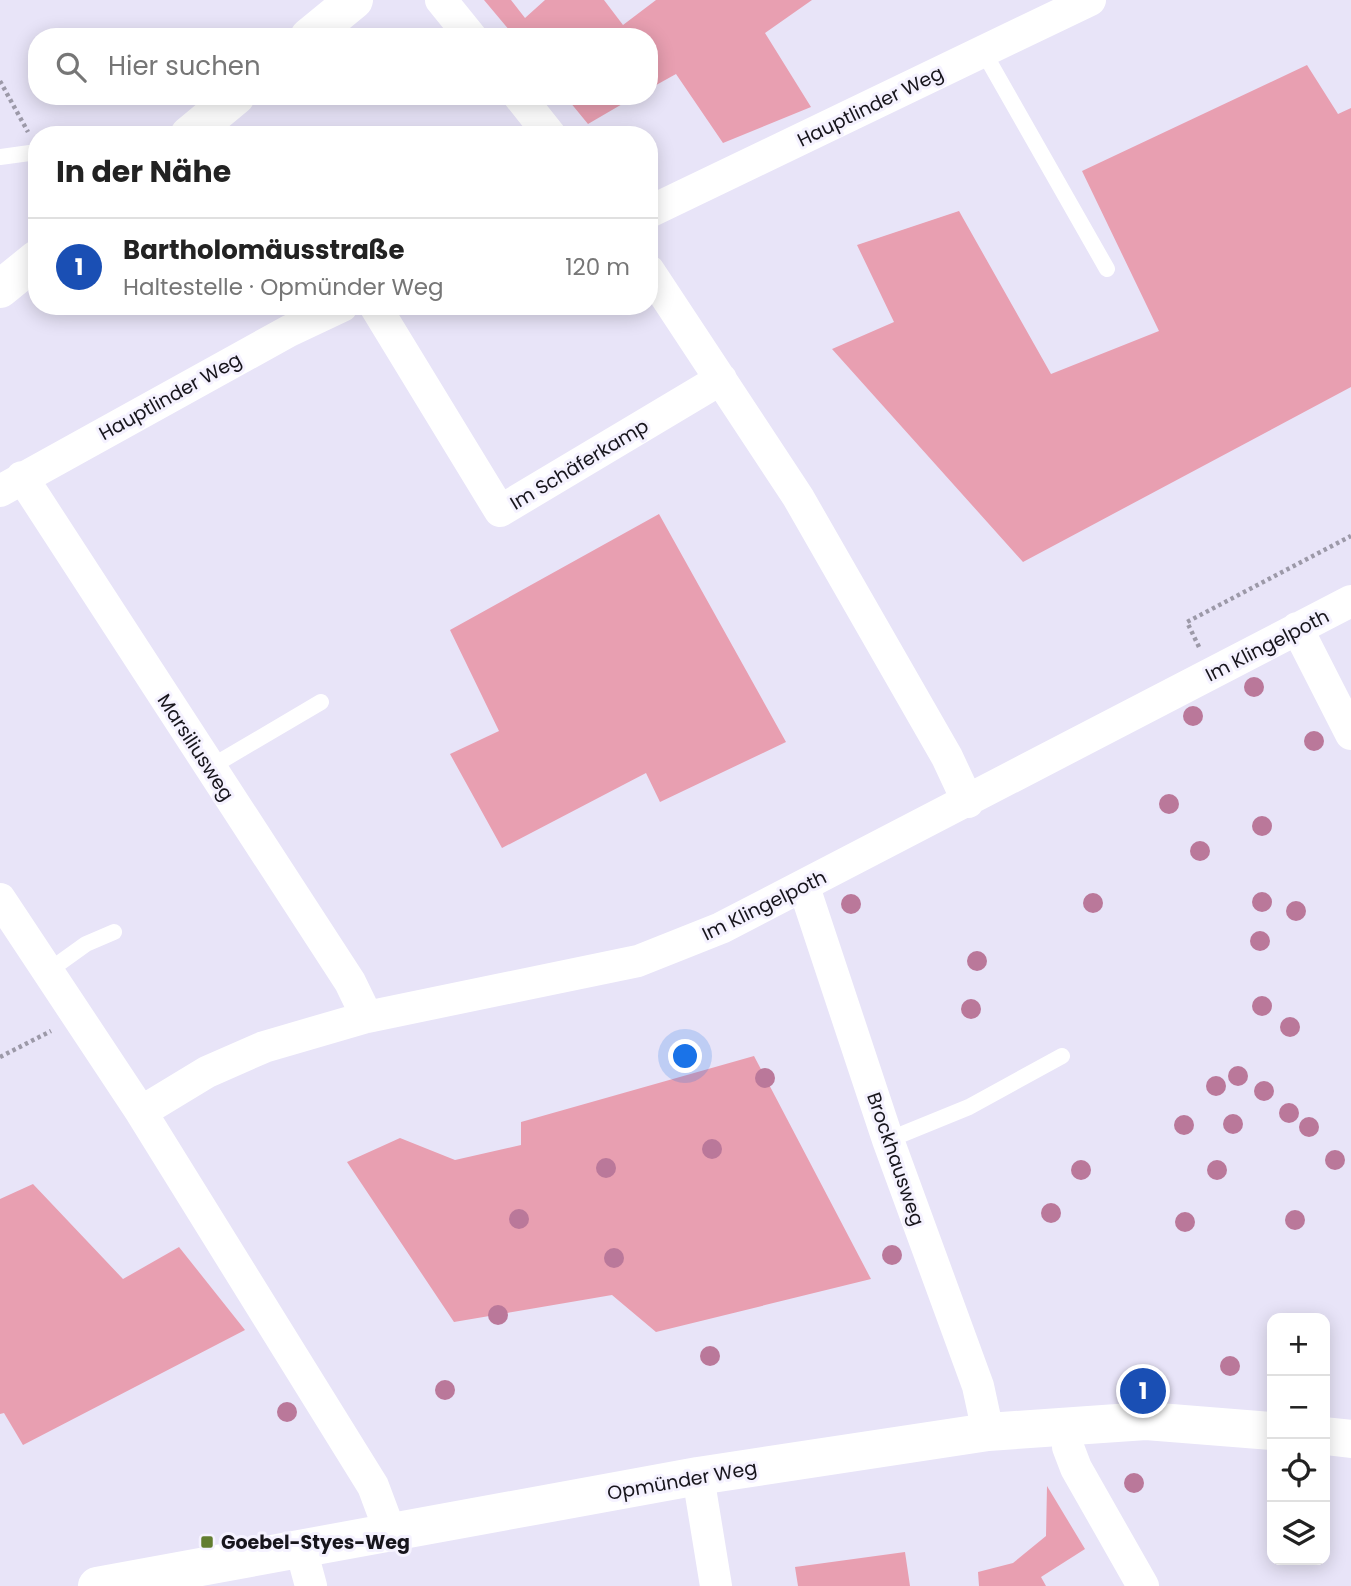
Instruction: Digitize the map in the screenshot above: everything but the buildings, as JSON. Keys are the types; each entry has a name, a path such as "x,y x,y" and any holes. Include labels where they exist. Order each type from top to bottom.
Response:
{"street":[{"path":"320,28 354,0"},
{"path":"442,0 464,28"},
{"name":"Hauptlinder Weg","path":"658,208 1090,0"},
{"path":"200,126 225,105"},
{"path":"526,105 543,126"},
{"path":"0,289 28,266"},
{"path":"658,285 798,497 947,757 968,802"},
{"name":"Hauptlinder Weg","path":"11,484 323,315"},
{"name":"Im Schäferkamp","path":"380,315 500,511 721,380"},
{"name":"Marsiliusweg","path":"11,484 209,768 350,982 367,1017"},
{"name":"Im Klingelpoth","path":"141,1112 207,1072 264,1047 367,1017 638,961 721,928 1351,601"},
{"path":"1297,628 1351,734"},
{"name":"Brockhausweg","path":"804,887 888,1140 978,1386 988,1432"},
{"path":"0,899 141,1112 373,1486 391,1534"},
{"name":"Opmünder Weg","path":"97,1586 698,1476 988,1432 1069,1425 1187,1422 1267,1430"},
{"path":"1069,1425 1068,1447 1076,1468 1143,1586"},
{"path":"1330,1437 1351,1439"},
{"path":"698,1476 716,1586"},
{"path":"301,1549 311,1586"}],"lane":[{"path":"983,51 1107,269"},
{"path":"0,157 28,147"},
{"path":"209,768 321,702"},
{"path":"47,972 86,944 114,932"},
{"path":"888,1140 969,1107 1062,1056"}],"path":[{"path":"0,80 28,134"},
{"path":"1213,673 1187,622 1351,536"},
{"path":"0,1057 75,1016"}],"shaded area":[{"path":"484,0 511,0 525,18 545,0 604,0 623,25 656,0 812,0 765,33 811,107 723,143 676,74 658,84 658,28 507,28"},
{"path":"1307,65 1338,114 1351,108 1351,387 1023,562 832,349 894,322 857,245 959,211 1051,374 1159,331 1082,171"},
{"path":"572,105 621,105 588,124"},
{"path":"659,514 786,742 660,802 646,773 502,848 450,754 499,731 450,630"},
{"path":"754,1056 871,1279 656,1332 612,1295 454,1322 347,1162 400,1138 455,1160 521,1145 521,1122"},
{"path":"33,1184 123,1279 179,1247 245,1330 23,1445 4,1413 0,1414 0,1199"},
{"path":"1047,1486 1085,1549 1041,1577 1046,1586 979,1586 978,1572 1013,1563 1046,1536"},
{"path":"905,1552 910,1586 798,1586 795,1567"}],"place":[{"name":"Bartholomäusstraße","path":"1143,1391"},
{"name":"Goebel-Styes-Weg","path":"207,1542"}]}
